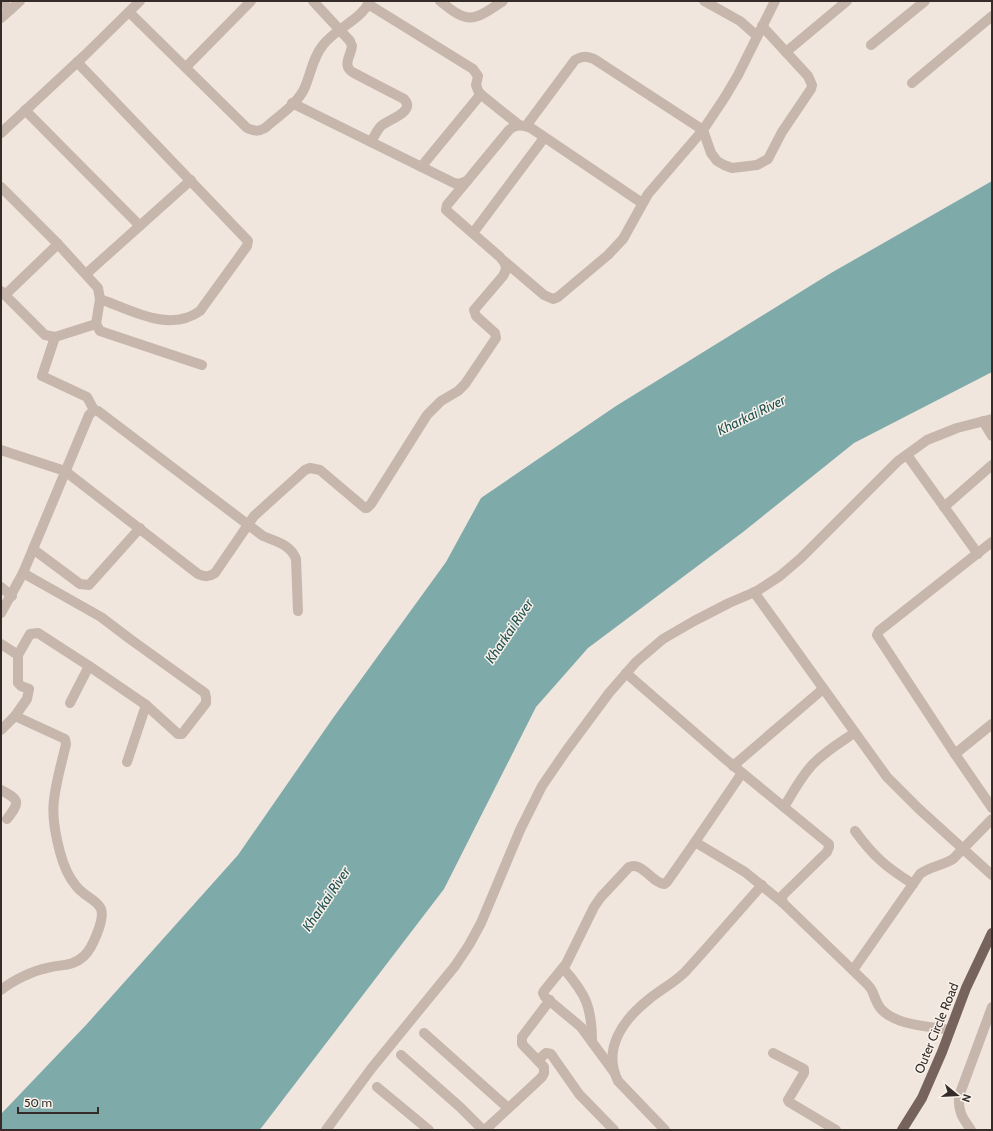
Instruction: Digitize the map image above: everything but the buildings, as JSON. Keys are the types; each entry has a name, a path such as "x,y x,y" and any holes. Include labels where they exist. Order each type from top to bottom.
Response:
{"main road":[{"name":"Outer Circle Road","path":"902,1130 922,1098 942,1052 966,988 992,933"}],"street":[{"path":"1,1 10,10"},
{"path":"1,18 20,1"},
{"path":"1,133 140,1"},
{"path":"186,68 251,1"},
{"path":"313,1 341,30 352,46 347,64 351,71 404,99 407,103 403,113 382,125 371,142"},
{"path":"440,1 456,14 465,18 476,17 485,13 503,1"},
{"path":"704,1 740,21 757,36"},
{"path":"762,26 808,76 812,85 811,89 782,132 768,159 757,165 739,168 724,166 717,161 711,153 703,130 594,59 587,56 581,56 575,60 523,126 513,127 509,130 447,205 446,210 544,295 553,299 558,297 608,255 623,239 648,194 703,130 725,97 775,1"},
{"path":"786,52 847,1"},
{"path":"871,45 925,1"},
{"path":"129,12 247,128 253,131 258,131 265,128 300,95 324,43 359,15 369,2 473,69 478,76 476,85 481,94 523,126 544,138 642,203"},
{"path":"912,83 992,16"},
{"path":"77,62 248,241 247,246 200,311 192,316 183,319 154,319 100,298"},
{"path":"421,167 481,94"},
{"path":"292,103 454,183 459,184 467,180"},
{"path":"25,110 140,226"},
{"path":"473,233 544,138"},
{"path":"86,274 191,180"},
{"path":"1,187 58,244 98,288 100,298 96,324 100,331 202,365"},
{"path":"58,244 3,293 45,335 54,337 96,324"},
{"path":"1,450 65,471 198,574 205,577 210,576 215,573 248,524 267,504 305,470 310,468 320,470 365,508 369,507 427,415 441,401 458,391 465,384 494,342 496,335 495,333 476,316 474,310 503,276 507,266 504,261"},
{"path":"54,337 42,376 87,397 94,410 98,411 263,536 281,543 293,552 296,559 298,611"},
{"path":"1,613 12,596 23,573 89,415 94,410"},
{"path":"326,1130 370,1069 455,966 469,945 481,922 520,830 542,786 566,751 610,693 636,662 663,640 701,617 754,592 780,576 801,558 898,461 927,440 957,428 988,420 992,436"},
{"path":"907,455 978,554"},
{"path":"944,507 992,465"},
{"path":"33,549 80,584 89,585 140,528"},
{"path":"992,542 879,631 877,635 992,808"},
{"path":"1,730 15,716 27,699 29,689 18,683 18,655 30,634 38,632 146,706 178,734 182,734 204,707 206,698 205,693 101,617 23,573"},
{"path":"1,586 12,596"},
{"path":"754,592 887,777 992,875"},
{"path":"1,644 18,655"},
{"path":"70,703 89,666"},
{"path":"626,673 733,766 827,842 829,847 827,852 783,895 783,903"},
{"path":"733,766 823,689"},
{"path":"127,762 146,706"},
{"path":"1,990 10,983 46,968 74,963 84,956 90,949 102,917 101,909 98,904 80,891 70,878 60,853 53,813 54,800 66,744 65,739 15,716"},
{"path":"955,754 992,724"},
{"path":"784,807 813,763 826,752 854,733"},
{"path":"665,1130 618,1081 614,1072 592,1042 574,1020 544,995 544,990 563,968 594,907 601,897 629,867 632,866 637,866 656,881 664,884 667,882 742,773"},
{"path":"1,790 11,796 16,802 17,807 7,819"},
{"path":"852,970 920,874 926,869 947,862 992,819"},
{"path":"855,830 866,847 880,861 913,884"},
{"path":"695,842 739,868 783,903 873,992 876,1002 882,1010 894,1018 907,1022 950,1030"},
{"path":"614,1072 612,1061 616,1039 632,1014 648,1000 684,974 762,885"},
{"path":"563,968 579,986 589,1007 592,1019 592,1042"},
{"path":"400,1055 484,1130 544,1073 544,1067 522,1044 522,1037 550,1000"},
{"path":"971,1130 960,1114 958,1106 959,1096 992,1007"},
{"path":"424,1032 508,1108"},
{"path":"538,1060 546,1053 551,1054 579,1094 614,1130"},
{"path":"773,1054 804,1069 804,1073 788,1100 789,1102 836,1130"},
{"path":"377,1087 429,1130"}],"water":[{"name":"Kharkai River","path":"992,181 992,372 854,443 743,532 588,648 536,707 444,889 259,1130 1,1130 1,1114 86,1025 238,855 333,718 446,562 481,498 616,406 831,273"}]}
